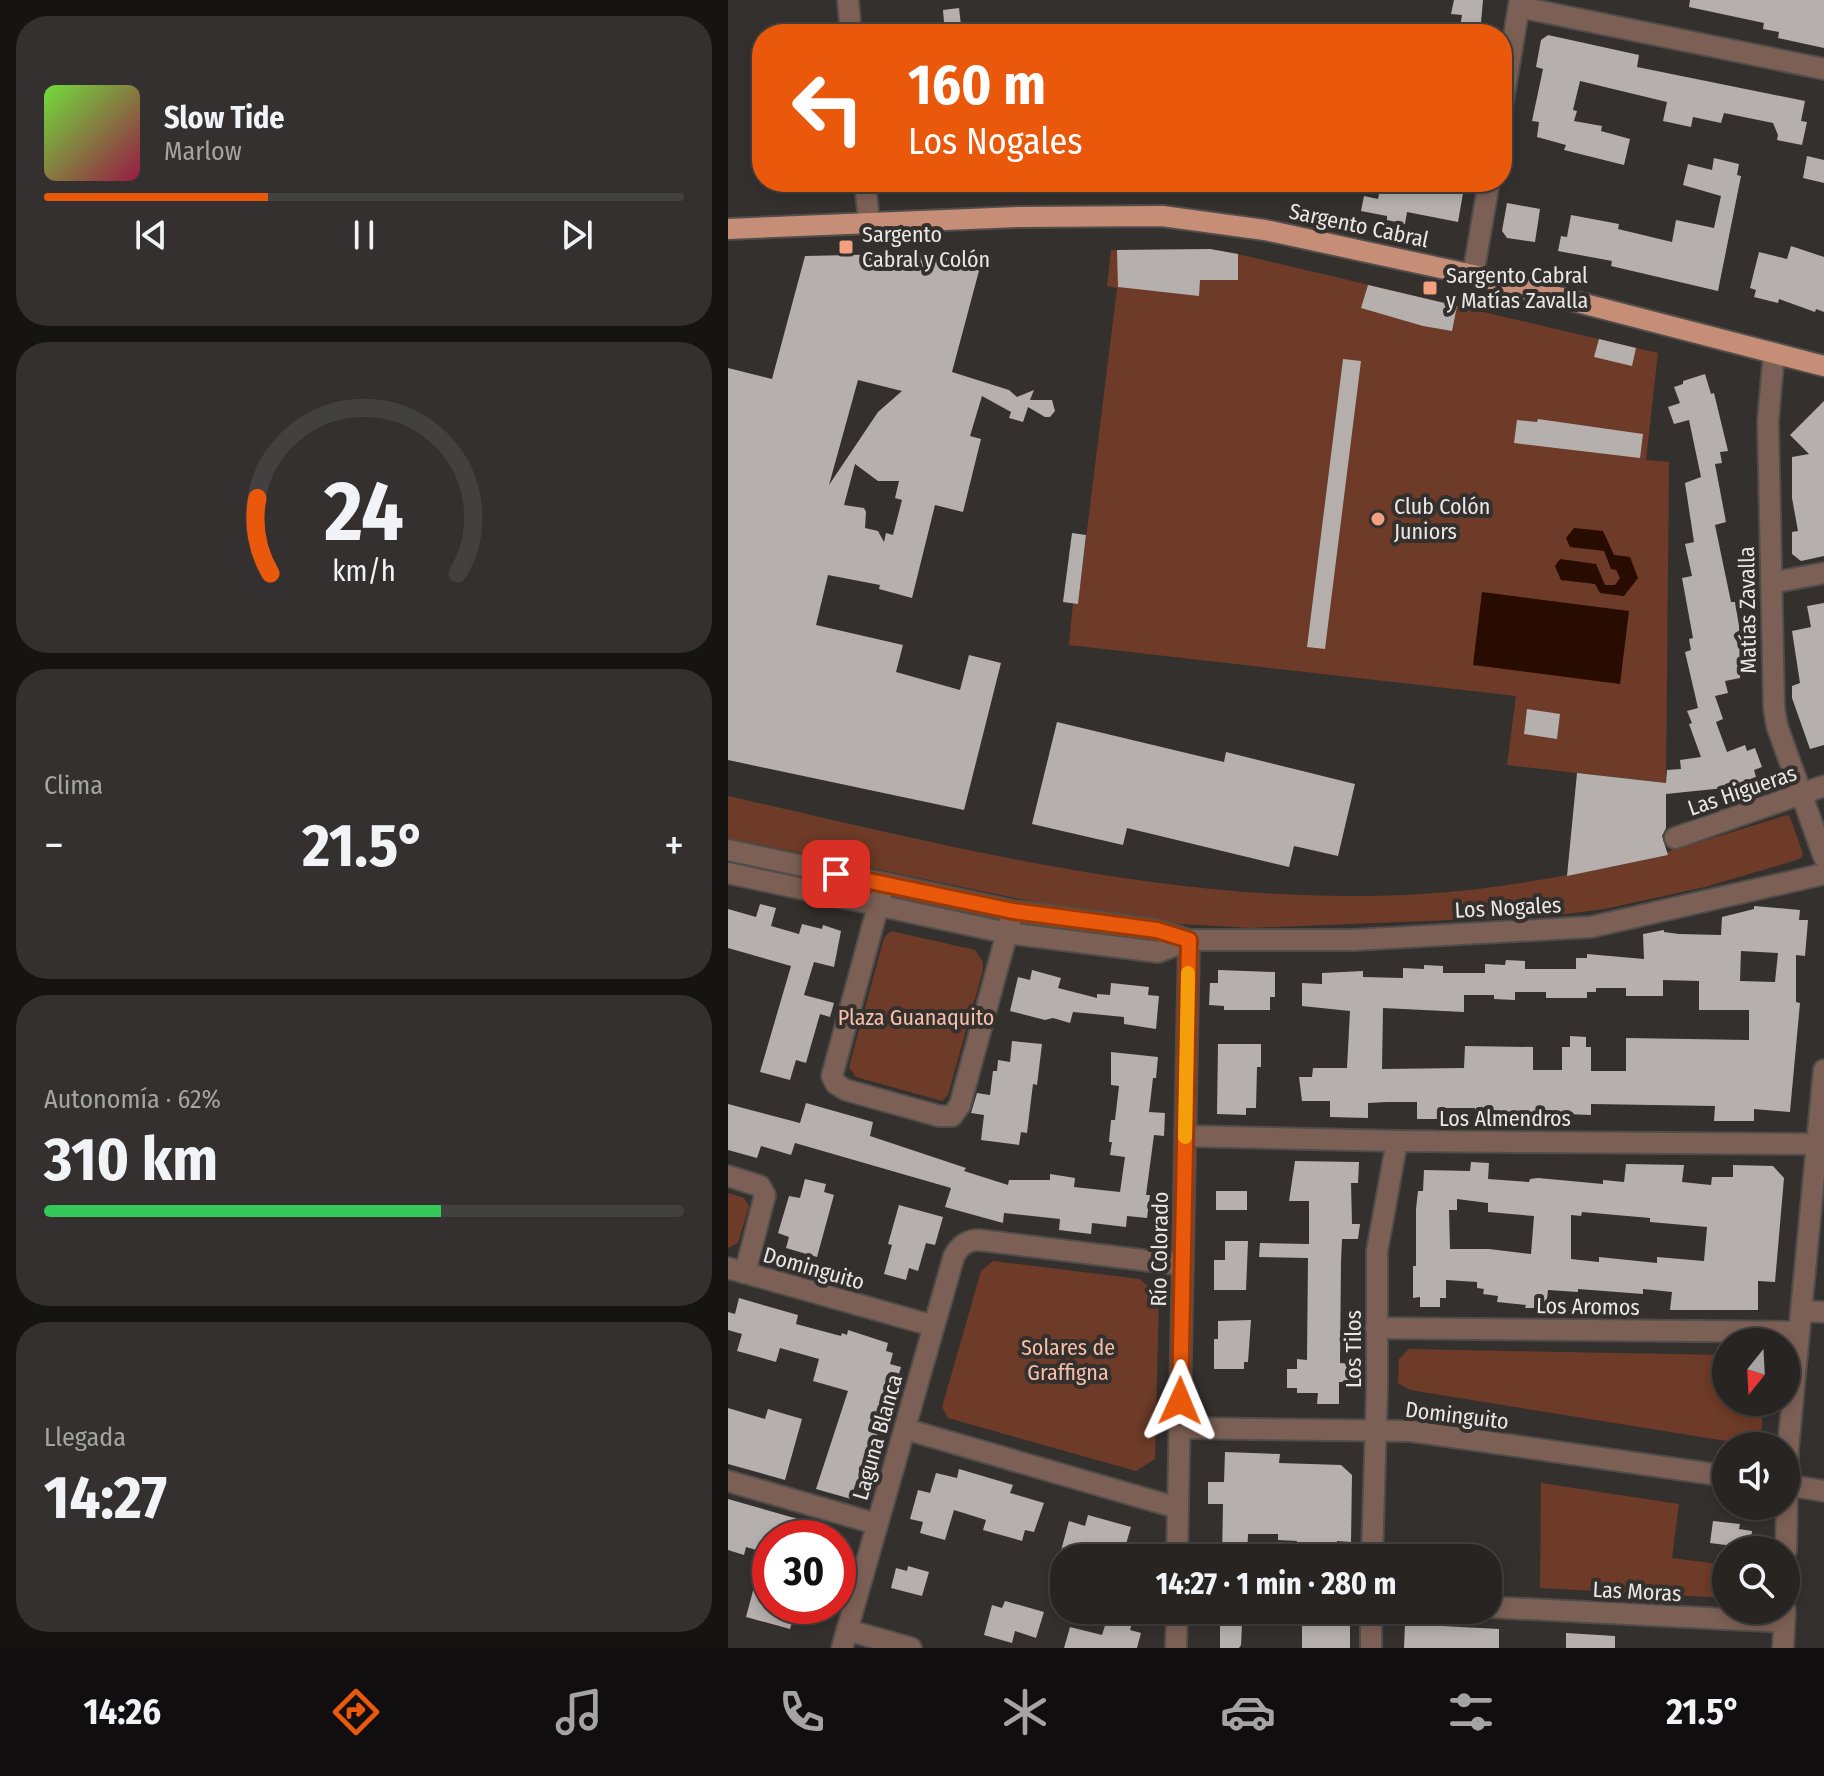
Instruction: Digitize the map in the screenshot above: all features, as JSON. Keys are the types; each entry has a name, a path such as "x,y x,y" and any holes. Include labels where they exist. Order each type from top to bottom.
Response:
{"main road":[{"name":"Sargento Cabral","path":"728,229 1019,217 1162,216 1265,230 1473,275 1824,366"}],"street":[{"path":"848,0 850,24"},
{"path":"1512,50 1520,4 1824,69"},
{"path":"866,192 869,222"},
{"path":"1473,275 1487,192"},
{"name":"Matías Zavalla","path":"1774,353 1768,421 1774,708 1777,726 1824,857"},
{"path":"1771,583 1824,573"},
{"name":"Las Higueras","path":"1675,838 1824,786"},
{"name":"Los Nogales","path":"728,850 1013,911 1157,930 1189,940 1353,940 1591,927 1824,874"},
{"name":"Los Nogales","path":"728,873 1007,933 1158,952 1189,940"},
{"path":"884,884 832,1065 833,1080 846,1090 939,1116 952,1116 960,1105 1013,911"},
{"name":"Río Colorado","path":"1177,1544 1189,940"},
{"path":"1799,1328 1821,1144 1824,1070"},
{"name":"Los Almendros","path":"1185,1136 1821,1144"},
{"name":"Los Tilos","path":"1372,1544 1377,1251 1397,1141"},
{"path":"728,1176 754,1184 763,1191 763,1207 736,1271"},
{"name":"Laguna Blanca","path":"844,1639 954,1256 964,1242 979,1240 1183,1265"},
{"name":"Dominguito","path":"736,1271 934,1326"},
{"path":"1801,1311 1824,1312"},
{"name":"Los Aromos","path":"1376,1328 1712,1331"},
{"name":"Dominguito","path":"1180,1428 1411,1431 1712,1474"},
{"path":"905,1429 1178,1508"},
{"path":"728,1481 877,1524"},
{"path":"1800,1487 1824,1491"},
{"name":"Las Moras","path":"1502,1607 1712,1614"},
{"path":"1176,1648 1177,1624"},
{"path":"1371,1624 1371,1648"},
{"path":"1783,1648 1784,1624"},
{"path":"844,1639 911,1648"}],"green space":[{"name":"Club Colón Juniors","path":"1210,249 1658,353 1646,460 1669,462 1666,783 1507,765 1516,696 1069,645 1073,603 1078,603 1117,288 1107,286 1111,250"},
{"path":"728,796 986,854 1072,870 1246,892 1333,896 1422,894 1515,884 1667,855 1667,852 1787,815 1803,854 1790,862 1705,887 1605,909 1551,916 1250,928 1181,924 1058,907 728,838"},
{"name":"Plaza Guanaquito","path":"891,931 975,950 983,962 948,1095 942,1101 856,1077 849,1067 884,938"},
{"path":"728,1193 744,1198 749,1206 738,1243 728,1248"},
{"name":"Solares de Graffigna","path":"993,1261 1140,1279 1159,1297 1155,1459 1136,1471 948,1418 942,1407 981,1271"},
{"path":"1409,1349 1712,1355 1712,1416 1763,1416 1761,1432 1712,1432 1712,1439 1410,1390 1398,1383 1399,1359"},
{"path":"1541,1483 1679,1504 1672,1558 1712,1563 1712,1597 1540,1588"}],"shaded area":[{"path":"1574,528 1603,531 1614,555 1630,557 1638,578 1624,596 1600,593 1595,584 1561,580 1555,566 1560,559 1596,564 1605,585 1615,585 1620,578 1616,570 1611,569 1604,551 1570,547 1566,538"},
{"path":"1482,592 1629,611 1620,684 1473,665"}],"building":[{"path":"1454,0 1483,0 1481,24 1461,24 1462,15 1451,14"},
{"path":"1690,0 1824,0 1824,48 1778,38 1779,32 1763,29 1764,23 1689,7"},
{"path":"959,8 961,24 944,24 943,10"},
{"path":"1548,35 1639,55 1637,67 1805,101 1801,121 1807,122 1802,145 1777,140 1773,123 1724,113 1721,123 1693,117 1691,127 1663,121 1667,102 1580,81 1573,110 1577,111 1574,121 1602,126 1601,131 1630,139 1624,165 1564,150 1566,145 1537,137 1539,122 1532,121 1543,69 1536,67 1541,40"},
{"path":"1807,156 1824,160 1824,183 1803,178"},
{"path":"1714,158 1739,164 1737,175 1741,176 1718,291 1611,266 1612,261 1558,251 1561,236 1567,237 1571,215 1619,224 1618,229 1672,242 1676,220 1714,228 1721,196 1683,185 1688,164 1712,170"},
{"path":"1379,192 1463,192 1458,222 1407,212 1405,224 1387,220 1387,216 1361,211 1364,196 1378,199"},
{"path":"1507,203 1540,209 1535,242 1507,238 1502,231"},
{"path":"1791,246 1824,257 1824,312 1816,309 1815,312 1779,299 1778,303 1754,297 1756,290 1750,288 1759,252 1787,259"},
{"path":"1210,249 1238,254 1238,280 1200,280 1199,296 1118,287 1117,250"},
{"path":"984,252 952,372 1009,390 1017,397 1034,390 1030,400 1052,400 1055,411 1050,417 1028,407 1023,422 1009,418 1011,412 982,396 970,436 981,439 963,512 935,505 912,598 879,589 880,585 828,575 816,625 903,645 896,672 960,690 969,655 1001,663 964,810 728,760 728,368 772,379 805,256","holes":["858,380 902,391 878,412 829,485","855,464 878,481 899,481 895,498 902,500 893,535 886,533 884,542 878,531 865,528 864,508 844,505"]},
{"path":"1368,285 1457,306 1452,331 1361,308"},
{"path":"1599,339 1636,348 1632,366 1594,357"},
{"path":"1343,359 1361,361 1325,649 1307,647"},
{"path":"1705,374 1711,394 1714,393 1728,451 1720,452 1722,463 1715,464 1726,522 1715,525 1739,626 1740,678 1725,681 1728,693 1715,696 1723,719 1716,722 1727,752 1745,745 1747,751 1755,748 1762,767 1754,770 1756,777 1734,787 1666,794 1666,828 1662,836 1668,855 1567,876 1577,773 1666,783 1667,770 1681,769 1680,760 1701,757 1687,711 1698,708 1685,652 1691,650 1689,639 1693,638 1682,578 1692,576 1685,544 1694,542 1685,483 1701,477 1689,420 1674,424 1668,407 1680,403 1674,387"},
{"path":"1824,401 1824,556 1801,561 1792,554 1792,532 1798,531 1792,498 1792,457 1809,454 1790,435"},
{"path":"1538,419 1643,434 1640,458 1514,443 1517,420 1537,422"},
{"path":"1072,533 1086,535 1078,604 1063,602"},
{"path":"1824,603 1824,745 1810,749 1792,698 1792,686 1800,683 1792,631 1811,627 1807,606"},
{"path":"1527,709 1560,714 1557,739 1524,734"},
{"path":"1057,722 1224,762 1226,752 1355,784 1338,856 1294,846 1289,867 1127,828 1123,845 1032,824"},
{"path":"760,904 776,908 771,926 799,934 802,924 822,929 823,925 841,931 834,967 814,962 804,995 834,1003 830,1017 820,1014 806,1063 796,1060 790,1080 760,1072 791,966 728,948 728,909 756,917"},
{"path":"1754,906 1800,910 1799,920 1808,920 1805,956 1796,955 1796,1002 1800,1003 1790,1112 1754,1109 1754,1121 1714,1121 1715,1106 1591,1104 1591,1115 1541,1113 1541,1120 1475,1119 1475,1108 1446,1108 1446,1119 1417,1119 1417,1102 1387,1102 1368,1103 1368,1118 1330,1117 1330,1101 1302,1101 1299,1077 1312,1077 1313,1068 1347,1068 1350,1011 1302,1006 1302,983 1322,984 1322,973 1363,971 1363,977 1403,978 1403,968 1424,969 1424,965 1443,966 1443,973 1485,973 1485,964 1505,965 1506,960 1525,961 1525,969 1576,969 1576,958 1587,958 1587,954 1644,959 1643,934 1664,930 1679,934 1721,935 1722,917 1754,909","holes":["1741,951 1778,953 1775,982 1740,981","1663,980 1699,981 1699,1010 1749,1010 1749,1040 1626,1038 1626,1071 1591,1071 1591,1047 1586,1047 1586,1037 1570,1036 1570,1047 1562,1047 1562,1070 1533,1070 1533,1047 1465,1046 1464,1068 1382,1069 1383,1008 1464,1012 1464,995 1494,995 1494,999 1515,1000 1515,992 1546,992 1546,998 1587,998 1587,992 1596,992 1596,988 1626,988 1626,996 1663,996"]},
{"path":"1032,970 1061,978 1058,988 1097,998 1097,994 1110,995 1111,983 1149,987 1148,995 1159,996 1156,1029 1124,1024 1124,1017 1073,1012 1070,1023 1010,1011 1018,977 1030,980"},
{"path":"1218,970 1275,972 1275,997 1270,997 1270,1010 1224,1010 1224,1006 1209,1005 1210,983 1218,983"},
{"path":"1012,1041 1042,1044 1027,1133 1021,1132 1019,1145 981,1140 984,1115 971,1113 977,1093 990,1095 993,1071 997,1071 998,1060 1010,1062"},
{"path":"1218,1044 1261,1044 1256,1108 1246,1108 1246,1115 1217,1114"},
{"path":"1111,1052 1158,1057 1149,1112 1165,1113 1164,1136 1154,1135 1146,1195 1150,1195 1147,1218 1127,1216 1126,1227 1092,1223 1091,1234 1059,1230 1060,1219 1004,1213 1003,1223 945,1207 951,1188 795,1143 791,1155 761,1146 757,1158 728,1150 728,1104 800,1123 806,1103 873,1122 870,1136 1008,1185 1009,1180 1050,1180 1050,1174 1075,1178 1074,1187 1120,1192 1125,1157 1110,1155 1112,1142 1109,1142 1119,1086 1111,1085"},
{"path":"1295,1161 1359,1162 1358,1183 1351,1183 1352,1224 1360,1224 1358,1239 1342,1239 1341,1261 1340,1363 1354,1364 1354,1382 1339,1382 1339,1404 1317,1404 1318,1393 1297,1393 1297,1388 1287,1388 1287,1369 1297,1369 1297,1359 1307,1360 1308,1258 1259,1257 1260,1243 1309,1244 1309,1201 1289,1201"},
{"path":"1471,1162 1489,1163 1488,1179 1529,1182 1538,1178 1603,1184 1603,1180 1624,1182 1626,1164 1684,1165 1682,1182 1711,1185 1712,1177 1733,1177 1733,1165 1773,1166 1784,1178 1775,1282 1758,1281 1758,1310 1670,1310 1672,1292 1643,1289 1643,1294 1548,1290 1546,1308 1525,1308 1526,1305 1497,1302 1498,1296 1483,1294 1484,1289 1477,1288 1477,1282 1446,1280 1446,1298 1440,1298 1440,1307 1420,1307 1420,1297 1413,1298 1413,1266 1416,1266 1418,1191 1423,1191 1424,1170 1470,1171","holes":["1457,1199 1488,1203 1488,1212 1534,1216 1531,1254 1489,1249 1450,1249 1449,1210 1457,1210","1582,1212 1707,1227 1704,1261 1657,1257 1657,1263 1599,1257 1599,1262 1571,1259 1571,1215 1581,1216"]},
{"path":"805,1179 826,1184 824,1192 834,1195 817,1257 786,1248 789,1237 778,1233 789,1196 800,1198"},
{"path":"1216,1191 1247,1191 1247,1210 1216,1210"},
{"path":"899,1205 943,1217 935,1245 926,1243 918,1271 909,1268 906,1280 884,1274 892,1245 888,1244"},
{"path":"1225,1241 1248,1241 1246,1290 1214,1290 1214,1260 1225,1260"},
{"path":"739,1298 798,1315 796,1324 841,1336 842,1333 847,1335 848,1330 888,1343 886,1351 893,1353 890,1364 901,1367 892,1398 888,1397 870,1461 866,1460 851,1499 816,1489 848,1391 813,1381 819,1359 780,1348 776,1362 737,1351 742,1334 728,1330 728,1312 735,1314"},
{"path":"1251,1320 1248,1362 1244,1362 1244,1369 1214,1369 1214,1339 1218,1339 1218,1321"},
{"path":"728,1408 765,1419 768,1409 802,1419 785,1480 728,1464"},
{"path":"1225,1452 1280,1454 1279,1463 1341,1465 1352,1475 1351,1542 1297,1544 1297,1541 1278,1540 1278,1534 1248,1534 1248,1544 1222,1544 1223,1504 1208,1504 1208,1482 1224,1482"},
{"path":"959,1469 1013,1485 1010,1493 1044,1503 1034,1532 1025,1530 1022,1541 983,1530 986,1520 954,1510 945,1540 920,1533 923,1522 910,1519 918,1490 930,1493 936,1473 957,1478"},
{"path":"728,1499 802,1520 752,1520 752,1549 746,1547 744,1555 728,1550"},
{"path":"1088,1515 1131,1527 1126,1544 1063,1544 1069,1521 1085,1526"},
{"path":"1713,1521 1740,1524 1739,1529 1752,1531 1751,1536 1712,1536 1710,1543"},
{"path":"908,1566 929,1572 922,1596 891,1588 896,1568 907,1571"},
{"path":"752,1594 752,1619 746,1617"},
{"path":"1005,1601 1044,1612 1036,1638 1015,1631 1012,1643 984,1635 992,1605 1002,1608"},
{"path":"772,1624 792,1624 790,1629"},
{"path":"1106,1624 1132,1624 1130,1630 1141,1633 1137,1648 1064,1648 1070,1627 1102,1635"},
{"path":"1220,1624 1242,1624 1239,1648 1220,1648"},
{"path":"1302,1624 1350,1624 1350,1648 1302,1648"},
{"path":"1405,1624 1499,1629 1499,1648 1404,1648"},
{"path":"1566,1633 1615,1636 1615,1648 1566,1648"}],"slow traffic":[{"path":"1185,1137 1188,973"}],"place":[{"name":"Sargento Cabral y Colón","path":"846,247"},
{"name":"Sargento Cabral y Matías Zavalla","path":"1430,288"},
{"name":"Club Colón Juniors","path":"1378,519"}],"route":[{"path":"836,874 1013,911 1157,930 1189,940 1180,1401"}]}
